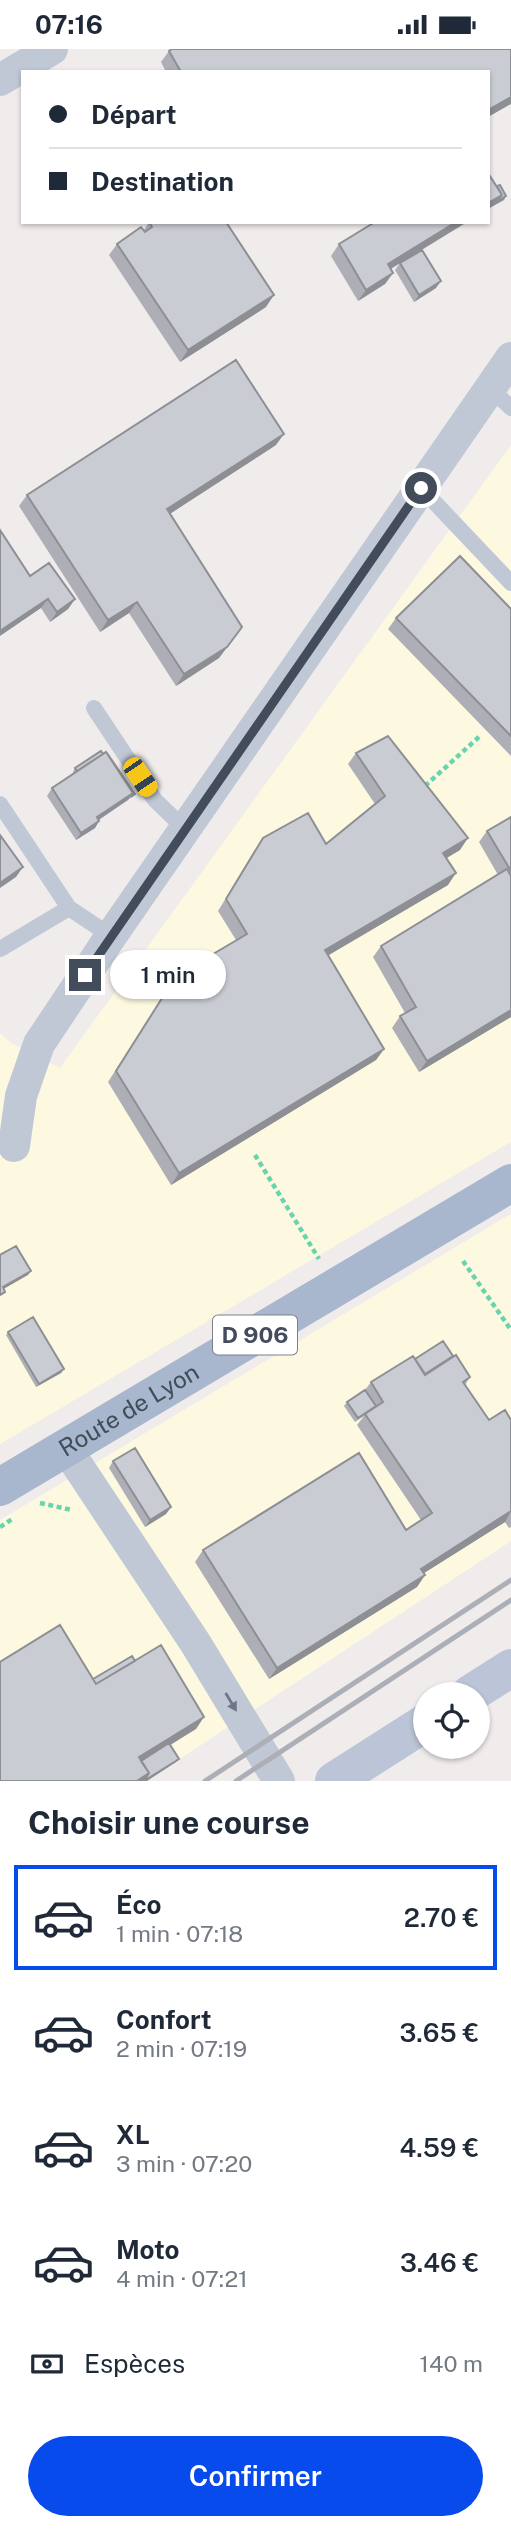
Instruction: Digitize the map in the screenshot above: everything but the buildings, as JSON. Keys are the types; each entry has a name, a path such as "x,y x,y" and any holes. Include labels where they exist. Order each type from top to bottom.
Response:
{"main road":[{"name":"Route de Lyon","path":"18,1503 66,1448 511,1183"},
{"path":"489,1682 511,1668"},
{"path":"334,1781 413,1731"}],"street":[{"path":"0,80 52,49"},
{"path":"14,1146 21,1096 39,1044 421,488 501,398 511,358"},
{"path":"66,1448 196,1644 279,1781"}],"lane":[{"path":"421,488 511,583"},
{"path":"94,708 155,800 186,829"},
{"path":"0,804 69,908 111,936"},
{"path":"0,949 69,908"}],"path":[{"path":"425,786 480,736"},
{"path":"255,1155 319,1259"},
{"path":"463,1261 511,1330"},
{"path":"0,1527 18,1503 55,1505 117,1524"}],"shaded area":[{"path":"511,445 511,1142 0,1444 0,1033 11,1043 60,1068"},
{"path":"511,1214 511,1541 146,1781 0,1781 0,1520"}],"railway":[{"path":"205,1781 511,1580"},
{"path":"236,1781 511,1600"}],"route":[{"path":"85,975 421,488"}]}
